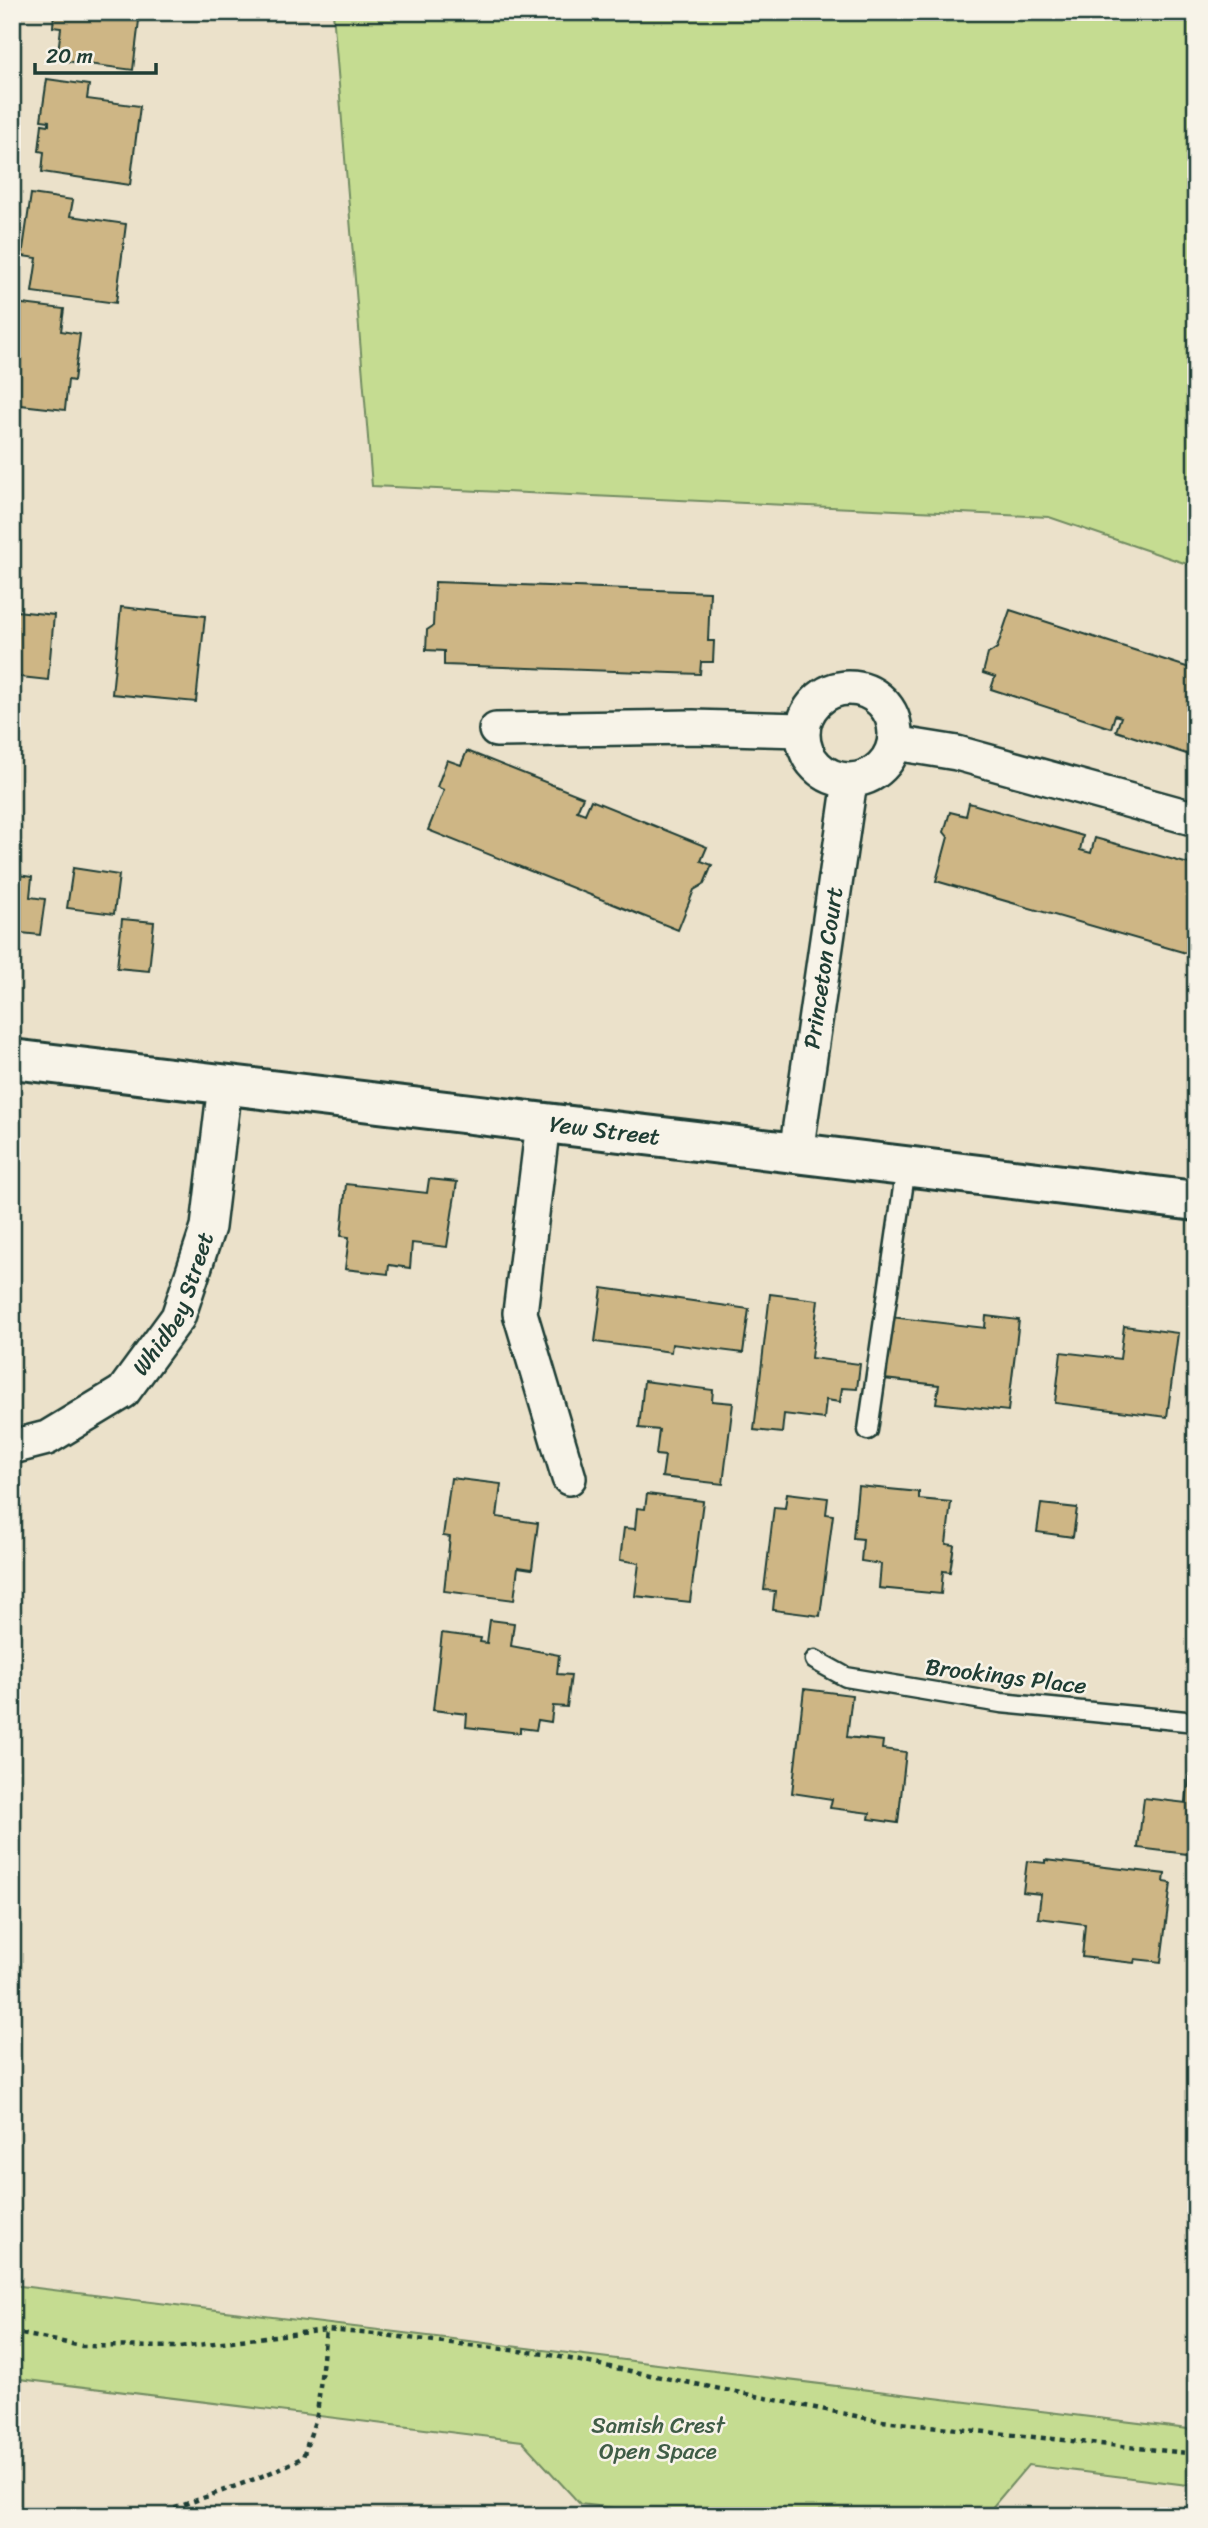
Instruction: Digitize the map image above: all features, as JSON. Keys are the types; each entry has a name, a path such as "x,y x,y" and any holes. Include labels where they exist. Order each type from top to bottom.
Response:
{"street":[{"path":"845,687 866,690 884,702 895,721 895,743 887,762 870,775 850,781 831,777 815,766 805,750 803,730 809,709 824,694 845,687"},
{"path":"496,730 718,727 803,730"},
{"path":"895,743 957,753 1196,819"},
{"name":"Princeton Court","path":"796,1153 850,781"},
{"name":"Yew Street","path":"12,1059 1196,1201"},
{"name":"Whidbey Street","path":"12,1447 47,1438 123,1392 178,1317 208,1227 225,1085"},
{"path":"543,1123 520,1313 569,1478"}],"lane":[{"path":"868,1430 906,1167"},
{"name":"Brookings Place","path":"816,1660 846,1677 1000,1703 1196,1722"}],"path":[{"path":"156,2516 205,2496 268,2476 303,2457 317,2415 326,2330"},
{"path":"12,2332 82,2346 180,2347 326,2330 545,2354 881,2421 1196,2454"}],"green space":[{"path":"333,12 1196,12 1196,567 1049,517 372,486"},
{"name":"Samish Crest Open Space","path":"12,2285 1196,2430 1196,2486 1028,2465 985,2516 680,2516 580,2504 522,2441 12,2378"}],"building":[{"path":"54,12 140,12 133,70 57,60 61,28 53,27"},
{"path":"47,79 89,85 87,99 140,106 130,185 42,172 44,152 39,151 42,124 49,125 49,121 41,120"},
{"path":"31,194 73,200 70,216 126,224 116,303 32,292 37,258 22,256"},
{"path":"14,303 64,309 61,331 80,334 74,381 68,380 65,410 12,404"},
{"path":"435,582 710,592 708,641 714,641 713,662 701,662 700,674 444,665 444,651 426,650 427,630 433,626"},
{"path":"121,607 205,616 196,702 112,694"},
{"path":"1010,610 1196,670 1196,757 1116,731 1121,717 1115,715 1111,728 991,689 995,677 983,673 988,654 997,648"},
{"path":"16,611 54,615 48,680 12,676 12,616"},
{"path":"467,751 583,797 577,811 585,814 591,800 707,847 701,861 712,865 704,884 694,890 678,930 428,830 444,790 437,787 447,760 461,765"},
{"path":"969,803 1083,836 1080,850 1091,853 1095,838 1196,866 1196,944 1193,955 936,881 948,837 944,832 950,812 966,816"},
{"path":"73,868 119,875 114,914 67,908"},
{"path":"12,874 32,877 30,897 45,899 40,935 12,932"},
{"path":"122,919 154,922 149,971 117,968"},
{"path":"429,1179 457,1182 447,1247 412,1243 410,1268 389,1265 388,1274 345,1269 349,1237 341,1236 346,1184 427,1193"},
{"path":"602,1288 749,1309 743,1353 672,1344 671,1352 595,1342"},
{"path":"770,1294 818,1300 811,1358 860,1364 857,1389 842,1388 840,1402 826,1400 824,1419 784,1414 782,1433 754,1430"},
{"path":"986,1316 1019,1320 1008,1411 936,1403 939,1385 884,1379 891,1317 985,1328"},
{"path":"1124,1326 1178,1333 1167,1417 1055,1403 1061,1352 1120,1359"},
{"path":"644,1381 713,1390 712,1401 733,1403 723,1484 662,1477 665,1456 656,1455 659,1430 639,1428"},
{"path":"451,1478 501,1484 497,1517 538,1523 532,1569 518,1567 514,1600 444,1591 450,1537 443,1536"},
{"path":"858,1486 919,1492 919,1499 951,1502 946,1544 954,1545 950,1572 943,1571 941,1594 879,1588 881,1564 861,1561 863,1539 853,1538"},
{"path":"787,1493 828,1498 826,1514 833,1515 820,1616 773,1610 775,1591 764,1590 774,1507 785,1508"},
{"path":"647,1494 703,1501 690,1602 635,1596 639,1563 620,1560 624,1528 635,1529 637,1508 645,1509"},
{"path":"1041,1504 1077,1508 1073,1537 1037,1532"},
{"path":"490,1620 514,1623 511,1646 559,1655 557,1674 571,1675 567,1707 553,1706 551,1722 538,1720 536,1730 520,1728 520,1733 466,1727 467,1714 433,1710 442,1633 481,1638 480,1642 487,1643"},
{"path":"804,1689 852,1695 847,1737 883,1741 882,1749 906,1752 898,1823 869,1819 870,1813 830,1808 832,1799 792,1793"},
{"path":"1191,1760 1196,1761 1196,1855 1138,1848 1144,1798 1186,1803"},
{"path":"1045,1860 1165,1874 1164,1882 1171,1883 1161,1962 1135,1959 1134,1963 1082,1957 1085,1924 1038,1918 1041,1894 1023,1892 1027,1861 1045,1863"}]}
